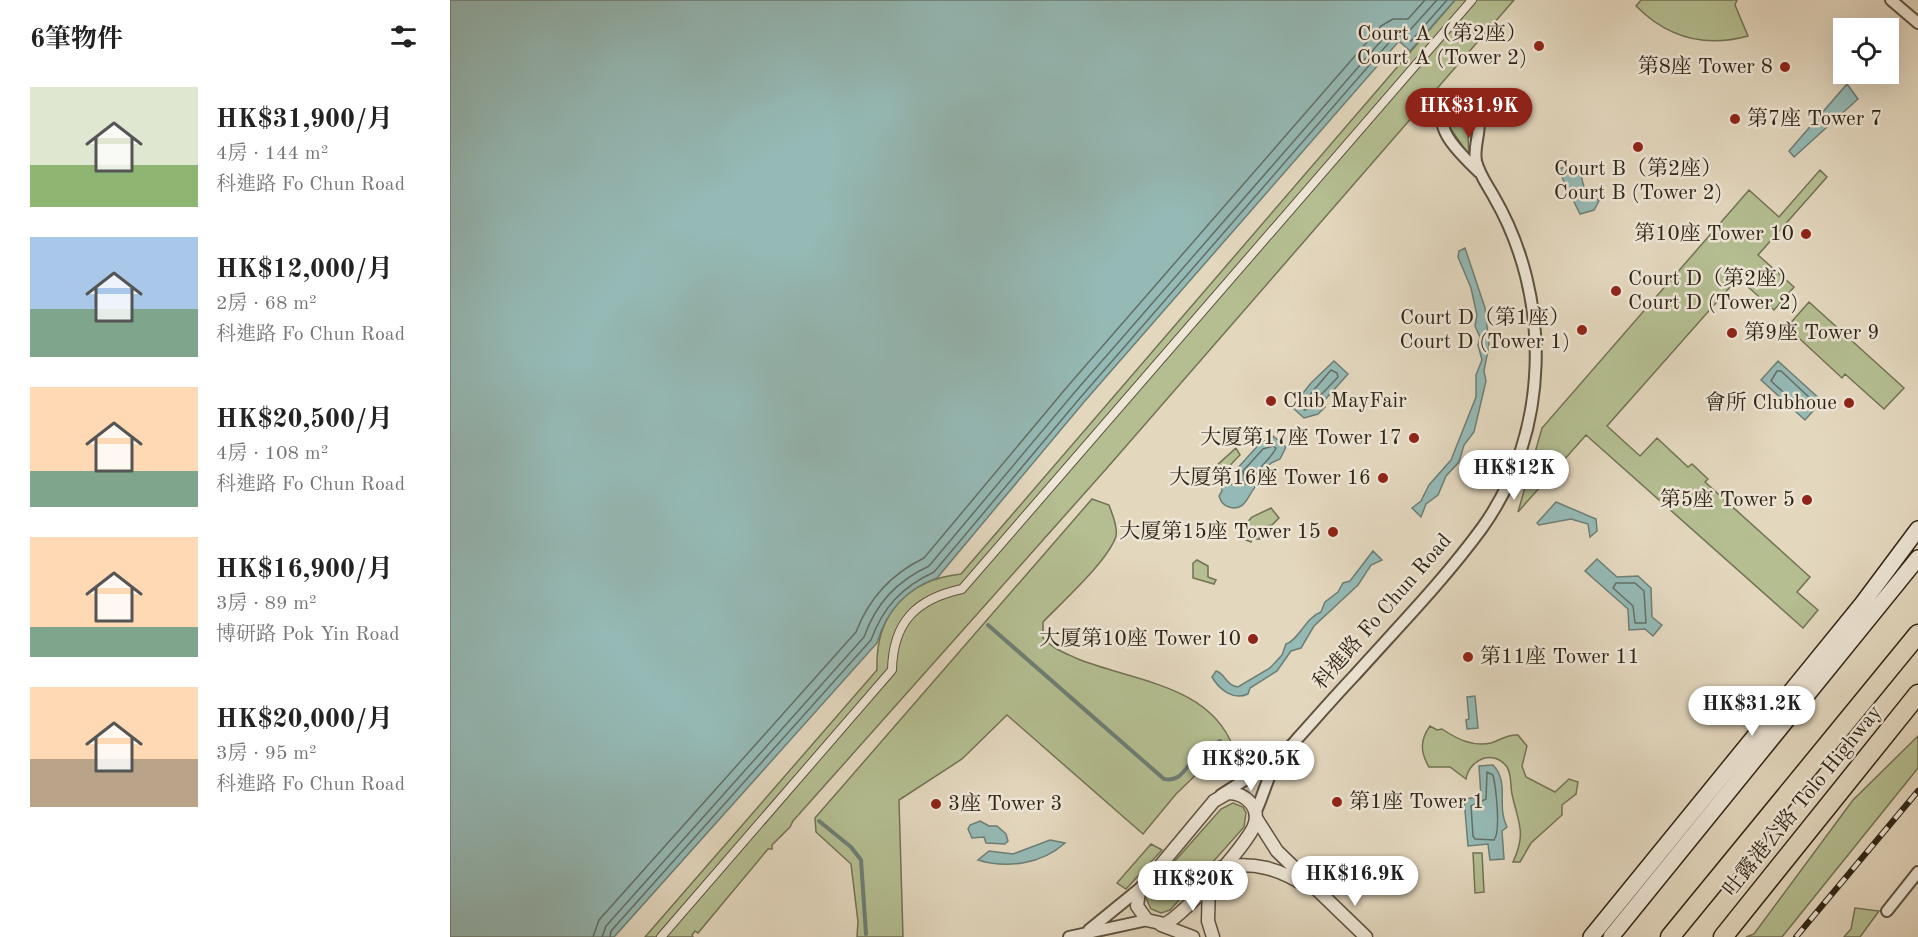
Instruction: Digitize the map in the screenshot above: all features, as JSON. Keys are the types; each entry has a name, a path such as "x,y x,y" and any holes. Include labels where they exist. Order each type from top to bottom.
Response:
{"highway":[{"name":"吐露港公路 Tolo Highway","path":"1670,937 1918,634"},
{"name":"吐露港公路 Tolo Highway","path":"1723,937 1918,694"}],"main road":[{"path":"1591,937 1862,604 1918,529"},
{"path":"1611,937 1918,558"}],"street":[{"path":"661,937 892,670 892,649 909,615 926,601 962,589 1472,0"},
{"path":"1891,0 1918,23"},
{"name":"科進路 Fo Chun Road","path":"1069,937 1086,932 1153,922 1168,923 1183,912 1248,837 1276,763 1438,582 1483,526 1504,490 1520,452 1531,412 1536,370 1535,322 1530,290 1512,234 1479,171 1445,131 1442,118 1444,111 1452,103 1467,103 1478,114 1480,120 1475,152 1479,171"},
{"name":"科進路 Fo Chun Road","path":"1086,932 1143,886 1214,801 1262,769 1276,763"},
{"path":"1214,801 1228,793 1239,794 1250,801 1277,851 1324,899 1366,937"},
{"path":"1222,867 1244,864 1275,869 1324,899"},
{"path":"1887,911 1918,872"},
{"path":"1209,882 1208,921 1214,937"},
{"path":"1143,886 1138,896 1137,906 1153,922 1193,937"}],"green space":[{"path":"1455,0 1514,0 1107,468 793,821 772,845 772,849 768,849 698,933 695,931 693,937 645,937 877,670 882,633 888,617 898,604 924,584 961,574"},
{"path":"1641,0 1737,0 1735,5 1748,36 1717,41 1688,37 1648,17 1636,6"},
{"path":"1459,110 1468,111 1473,119 1468,138 1469,155 1448,125 1449,116"},
{"path":"1820,170 1827,177 1758,255 1794,287 1774,310 1738,278 1607,426 1640,456 1657,438 1688,467 1692,464 1708,479 1705,482 1810,577 1797,592 1818,610 1803,628 1586,435 1518,512 1542,428 1749,190 1779,217"},
{"path":"1809,302 1904,388 1884,409 1845,374 1842,378 1787,327"},
{"path":"1236,448 1240,455 1219,477 1215,467"},
{"path":"1092,499 1109,505 1116,536 1112,546 1095,569 1043,622 1043,638 1055,648 1078,659 1168,688 1188,698 1207,710 1222,726 1233,747 1204,767 1176,794 1143,834 1007,715 962,759 899,800 903,937 857,937 858,922 851,864 816,832 815,818"},
{"path":"1271,508 1279,518 1272,525 1263,527 1260,539 1252,539 1251,542 1243,539 1241,529 1252,517"},
{"path":"1197,560 1208,566 1208,577 1216,580 1214,584 1193,578 1193,563"},
{"path":"1430,726 1477,744 1491,743 1507,736 1518,735 1527,746 1522,766 1526,777 1555,792 1569,779 1578,782 1576,794 1562,805 1562,815 1531,843 1520,862 1513,862 1520,843 1520,828 1507,767 1495,758 1482,759 1472,766 1466,779 1450,767 1429,767 1422,746 1424,736"},
{"path":"1918,736 1918,768 1782,937 1746,937 1754,934 1853,800"},
{"path":"1233,803 1243,807 1246,813 1244,827 1170,910 1161,913 1151,909 1146,898 1151,888 1221,809"},
{"path":"1151,844 1162,850 1126,889 1117,883"},
{"path":"1473,853 1482,853 1484,892 1475,893"},
{"path":"1855,908 1879,911 1860,937 1844,937 1851,929"}],"water":[{"path":"450,0 1455,0 1410,51 1399,41 1084,402 937,578 916,588 899,603 886,621 877,643 614,937 450,937"},
{"path":"1847,84 1858,99 1794,157 1789,151"},
{"path":"1572,165 1579,168 1584,187 1599,201 1594,210 1580,214 1558,169"},
{"path":"1465,248 1485,308 1489,345 1484,371 1486,381 1474,432 1464,445 1459,462 1446,476 1438,495 1426,504 1421,517 1412,508 1421,501 1429,485 1451,460 1476,397 1476,375 1482,360 1478,345 1480,337 1475,326 1477,315 1471,288 1458,257 1459,251"},
{"path":"1334,361 1348,374 1322,403 1325,407 1318,414 1304,418 1292,407 1311,383"},
{"path":"1778,361 1822,401 1805,420 1761,380"},
{"path":"1273,436 1286,447 1280,459 1271,463 1257,478 1259,483 1244,504 1235,508 1225,505 1219,496 1222,491 1221,486 1226,481 1229,485 1236,483 1238,477 1234,472 1263,440 1267,443"},
{"path":"1556,502 1596,519 1597,531 1590,537 1588,524 1571,519 1539,525 1537,523"},
{"path":"1373,551 1382,560 1371,565 1358,585 1314,626 1301,648 1291,651 1277,671 1250,688 1248,694 1242,696 1227,693 1218,686 1212,677 1216,671 1238,687 1270,668 1282,655 1286,644 1321,612 1325,602 1338,592 1343,583 1350,581"},
{"path":"1597,559 1617,577 1638,576 1651,588 1652,617 1662,625 1653,636 1645,629 1629,630 1628,609 1585,571"},
{"path":"1475,696 1478,728 1467,729 1466,720 1469,719 1467,697"},
{"path":"1493,765 1501,779 1504,819 1507,827 1502,831 1504,859 1490,860 1488,844 1468,846 1464,799 1481,797 1479,766"},
{"path":"980,821 989,826 997,826 1006,834 1008,841 1005,844 986,843 984,837 972,838 968,829 970,825"},
{"path":"1050,840 1065,843 1046,856 1024,863 1001,864 978,860 989,851 1013,854"}],"waterway":[{"path":"988,625 1164,779 1178,777 1195,758 1220,741"},
{"path":"819,821 851,847 861,860 866,934"}],"railway":[{"path":"1796,937 1918,791"}],"place":[{"name":"Court A（第2座） Court A (Tower 2)","path":"1539,46"},
{"name":"第8座 Tower 8","path":"1785,67"},
{"name":"第7座 Tower 7","path":"1735,119"},
{"name":"Court B（第2座） Court B (Tower 2)","path":"1638,147"},
{"name":"第10座 Tower 10","path":"1806,234"},
{"name":"Court D（第2座） Court D (Tower 2)","path":"1616,291"},
{"name":"Court D（第1座） Court D (Tower 1)","path":"1582,330"},
{"name":"第9座 Tower 9","path":"1732,333"},
{"name":"Club MayFair","path":"1271,401"},
{"name":"會所 Clubhoue","path":"1849,403"},
{"name":"大厦第17座 Tower 17","path":"1414,438"},
{"name":"大厦第16座 Tower 16","path":"1383,478"},
{"name":"第5座 Tower 5","path":"1807,500"},
{"name":"大厦第15座 Tower 15","path":"1333,532"},
{"name":"大厦第10座 Tower 10","path":"1253,639"},
{"name":"第11座 Tower 11","path":"1468,657"},
{"name":"第1座 Tower 1","path":"1337,802"},
{"name":"3座 Tower 3","path":"936,804"}]}
